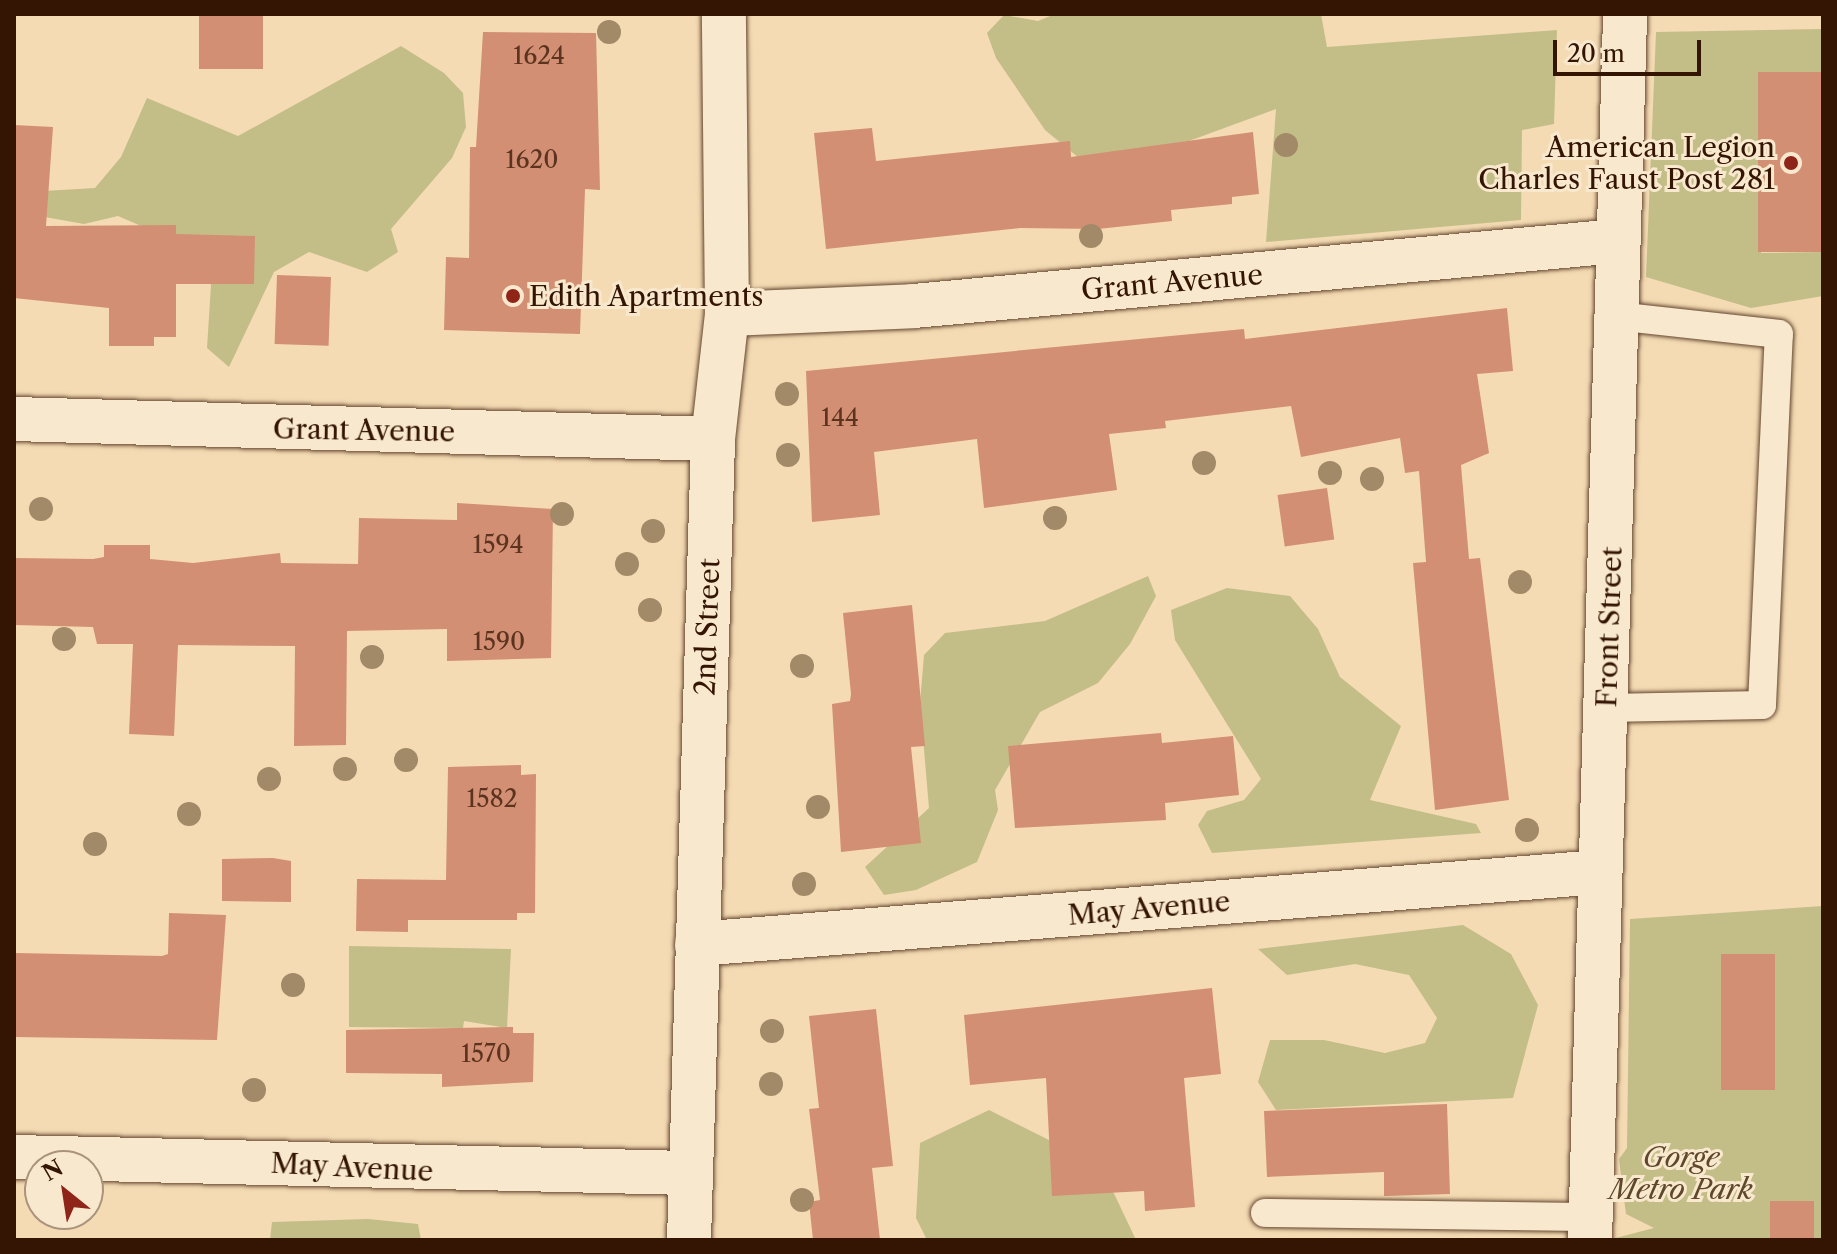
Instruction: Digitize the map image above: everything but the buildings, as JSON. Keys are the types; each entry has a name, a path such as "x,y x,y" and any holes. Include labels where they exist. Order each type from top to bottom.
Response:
{"street":[{"name":"2nd Street","path":"689,1240 713,439 727,314 724,14"},
{"name":"Front Street","path":"1591,1228 1625,14"},
{"name":"Grant Avenue","path":"727,314 914,306 1618,241"},
{"name":"Grant Avenue","path":"14,419 713,439"},
{"name":"May Avenue","path":"697,944 1600,872"},
{"name":"May Avenue","path":"14,1157 690,1173"}],"lane":[{"path":"1607,708 1762,705 1779,334 1616,316"},
{"path":"1265,1213 1591,1228"}],"green space":[{"path":"1055,14 1321,14 1327,47 1557,30 1554,124 1522,130 1521,220 1266,242 1276,109 1189,141 1079,158 1045,130 996,58 987,33 1004,15 1038,21"},
{"path":"1823,29 1823,72 1758,73 1761,253 1823,252 1823,296 1751,308 1646,277 1656,32"},
{"path":"401,46 444,73 463,93 466,127 452,158 391,229 398,252 367,272 309,252 274,272 229,367 207,348 211,285 199,251 118,216 84,224 39,216 27,192 95,188 121,157 147,98 238,136"},
{"path":"1148,576 1156,596 1130,644 1098,683 1040,712 995,790 998,810 977,862 916,890 884,895 865,867 929,808 920,703 924,655 945,633 1045,621"},
{"path":"1227,588 1290,596 1318,629 1340,677 1401,726 1370,800 1476,824 1481,833 1212,853 1198,825 1207,811 1244,800 1261,779 1175,640 1171,610"},
{"name":"Gorge Metro Park","path":"1823,906 1823,1240 1608,1240 1654,1228 1626,1214 1619,1159 1627,1148 1630,919"},
{"path":"1463,925 1511,954 1538,1005 1513,1098 1276,1110 1258,1082 1270,1040 1324,1040 1385,1053 1425,1043 1437,1018 1409,975 1355,964 1287,975 1258,949"},
{"path":"349,946 511,949 507,1028 464,1021 463,1028 349,1027"},
{"path":"989,1110 1101,1166 1136,1240 927,1240 916,1218 920,1143"},
{"path":"368,1219 418,1224 421,1240 270,1240 272,1222"}],"place":[{"name":"American Legion Charles Faust Post 281","path":"1791,163"},
{"name":"Edith Apartments","path":"513,296"}]}
